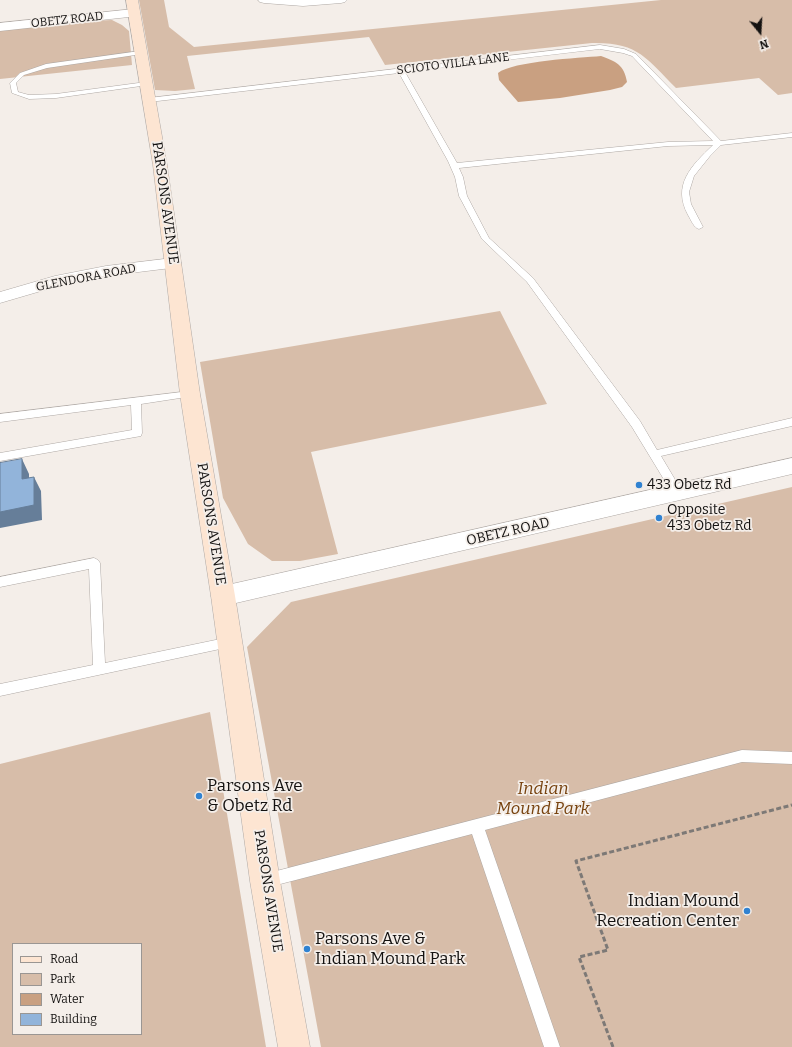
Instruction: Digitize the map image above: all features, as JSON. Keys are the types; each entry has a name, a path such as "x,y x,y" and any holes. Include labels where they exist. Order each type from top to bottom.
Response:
{"street":[{"path":"264,0 285,4 341,0"},
{"name":"OBETZ ROAD","path":"0,27 133,6"},
{"name":"PARSONS AVENUE","path":"133,6 149,100 173,263 190,394 223,596 265,881 294,1047"},
{"name":"GLENDORA ROAD","path":"0,298 55,281 106,271 173,263"},
{"name":"OBETZ ROAD","path":"223,596 792,466"}],"lane":[{"name":"SCIOTO VILLA LANE","path":"149,100 600,47 634,55 719,143"},
{"path":"140,53 46,66 22,74 13,83 15,93 28,97 56,96 146,84"},
{"path":"401,70 454,166 463,196 486,239 530,280 636,424 678,493"},
{"path":"454,166 668,144 719,143 792,134"},
{"path":"699,227 686,199 686,186 701,162 719,143"},
{"path":"0,418 190,394"},
{"path":"0,457 137,432 136,401"},
{"path":"655,454 792,422"},
{"path":"0,582 94,563 99,669"},
{"path":"0,690 230,642"},
{"path":"265,881 742,756 792,758"},
{"path":"476,826 552,1047"}],"path":[{"path":"612,1047 579,957 608,950 576,861 792,804"}],"green space":[{"path":"139,0 164,0 169,27 194,47 661,0 792,0 792,93 778,95 759,78 676,88 657,68 640,54 620,45 608,43 592,43 385,65 369,37 187,56 195,89 175,91 155,90"},
{"path":"112,20 122,25 129,31 132,65 0,79 0,30"},
{"path":"500,311 547,404 311,452 338,554 300,561 272,561 248,544 223,498 200,362"},
{"name":"Indian Mound Park","path":"792,487 792,1047 321,1047 247,647 291,602"},
{"path":"210,712 266,1047 0,1047 0,764"}],"water":[{"path":"601,56 615,62 624,71 627,82 622,87 560,98 518,102 499,80 498,73 517,66 547,61"}],"building":[{"path":"22,459 22,479 34,477 34,505 0,512 0,463"}],"place":[{"name":"433 Obetz Rd","path":"639,485"},
{"name":"Opposite 433 Obetz Rd","path":"659,518"},
{"name":"Parsons Ave & Obetz Rd","path":"199,796"},
{"name":"Indian Mound Recreation Center","path":"747,911"},
{"name":"Parsons Ave & Indian Mound Park","path":"307,949"}]}
